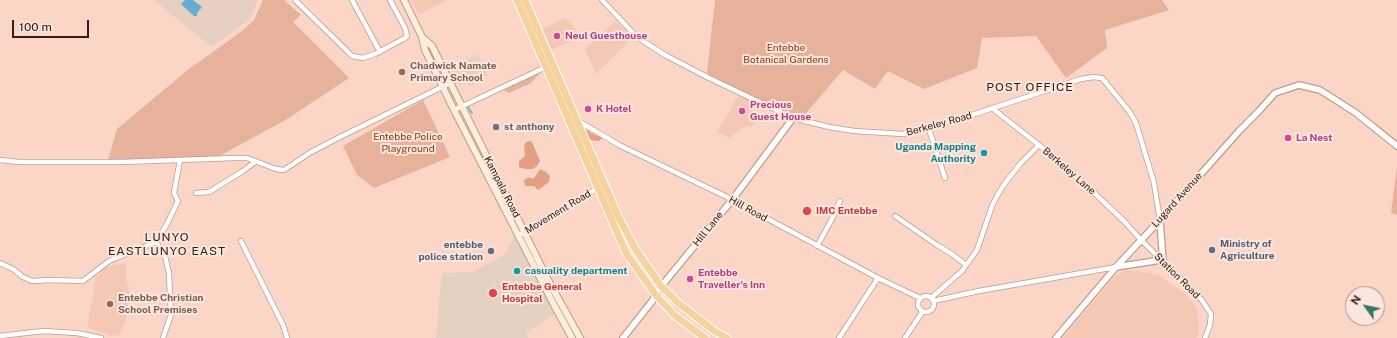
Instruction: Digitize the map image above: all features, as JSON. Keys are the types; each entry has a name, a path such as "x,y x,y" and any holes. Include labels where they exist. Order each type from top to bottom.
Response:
{"highway":[{"path":"517,0 626,253 654,294 674,315 705,338"},
{"path":"525,0 619,218 636,250 661,286 677,302 713,330 727,338"}],"main road":[{"name":"Kampala Road","path":"404,0 422,37 425,50 443,88 554,306 572,338"},
{"name":"Kampala Road","path":"422,37 432,46 497,179 580,338"},
{"path":"554,306 560,302"}],"street":[{"path":"295,0 352,56 363,58 370,57 380,52 406,36 405,28 390,0"},
{"path":"352,0 380,52"},
{"name":"Berkeley Road","path":"602,0 640,40 709,78 793,118 829,127 854,131 903,134 928,126 957,120 1081,79 1093,76 1102,78 1136,122 1154,183 1160,220"},
{"path":"454,110 546,67"},
{"path":"0,160 20,162 86,162 247,158 276,169 284,170 311,152 386,113 443,88 450,83"},
{"name":"Lugard Avenue","path":"1056,338 1141,240 1275,93 1299,85 1320,90 1342,104 1397,146"},
{"name":"Berkeley Lane","path":"992,108 1059,161 1111,208 1141,240"},
{"name":"Hill Lane","path":"623,338 654,300 654,294 732,200 793,118"},
{"name":"Hill Road","path":"577,120 625,148 732,200 878,278 920,298"},
{"path":"928,126 945,178"},
{"path":"932,299 962,271 977,250 992,206 997,196 1021,163 1038,145"},
{"path":"0,263 32,281 83,281 109,261 156,242 178,201 174,193 180,160"},
{"path":"196,193 209,192 255,162"},
{"name":"Movement Road","path":"518,236 598,188"},
{"path":"817,246 831,222 840,201"},
{"path":"895,216 966,265"},
{"path":"923,311 918,305 920,298 925,296 932,299 1162,261 1160,220"},
{"name":"Station Road","path":"1141,240 1201,299 1211,314 1210,325 1204,338"},
{"path":"241,241 276,312 287,338"},
{"path":"156,242 165,256 169,273 171,315 163,338"},
{"path":"839,338 878,278"},
{"path":"923,311 926,312 931,310 934,305 932,299"},
{"path":"905,338 923,311"},
{"path":"0,336 43,331 77,333 101,338"}],"shaded area":[{"path":"154,0 258,0 251,18 212,47"},
{"path":"411,0 446,0 419,15"},
{"path":"565,18 574,27 579,38 551,49 542,29"},
{"path":"616,21 632,38 596,74 585,49"},
{"path":"478,54 488,75 469,87 466,83 459,86 451,68"},
{"path":"739,95 754,102 755,122 751,127 747,125 729,138 717,132"},
{"path":"587,130 602,138 599,141 587,139 584,133"},
{"path":"529,141 532,142 540,161 533,169 525,169 519,167 519,161 525,156 524,146 525,143"},
{"path":"540,169 550,176 549,182 538,190 534,186 525,186 524,180 530,177 532,179 534,178"},
{"name":"Entebbe General Hospital","path":"518,226 555,314 526,332 528,338 436,338 442,273 472,272 506,254"},
{"name":"Entebbe Christian School Premises","path":"126,263 126,278 130,293 125,323 119,335 111,336 88,327 89,314 94,294 95,278 105,267"},
{"path":"1126,270 1158,275 1188,296 1197,308 1199,323 1198,335 1196,338 1063,338 1113,278"}],"green space":[{"path":"263,0 284,0 301,15 293,22 349,78 287,119 214,159 108,160 117,129 189,69 242,31 254,20"},
{"name":"Entebbe Botanical Gardens","path":"715,0 1162,0 1169,10 1105,30 1107,48 1066,78 1036,36 982,38 977,68 924,89 888,71 875,89 843,70 800,120 712,77 707,73"},
{"path":"536,73 539,74 531,83 509,93 503,90 503,89"},
{"name":"Entebbe Police Playground","path":"423,100 450,157 374,188 357,175 343,146"},
{"path":"1397,167 1397,215 1391,213"}],"water":[{"path":"185,0 193,0 202,7 197,13 197,16 194,16 181,4"}],"waterway":[{"path":"468,107 472,113"}],"place":[{"name":"Neul Guesthouse","path":"557,36"},
{"name":"Chadwick Namate Primary School","path":"402,72"},
{"name":"K Hotel","path":"588,109"},
{"name":"Precious Guest House","path":"742,111"},
{"name":"st anthony","path":"496,127"},
{"name":"La Nest","path":"1288,138"},
{"name":"Uganda Mapping Authority","path":"984,153"},
{"name":"IMC Entebbe","path":"807,211"},
{"name":"Ministry of Agriculture","path":"1212,250"},
{"name":"entebbe police station","path":"491,251"},
{"name":"casuality department","path":"517,271"},
{"name":"Entebbe Traveller's Inn","path":"690,279"},
{"name":"Entebbe General Hospital","path":"493,293"},
{"name":"Entebbe Christian School Premises","path":"110,304"}],"district":[{"name":"POST OFFICE","path":"1030,87"},
{"name":"LUNYO EASTLUNYO EAST","path":"167,244"}]}
